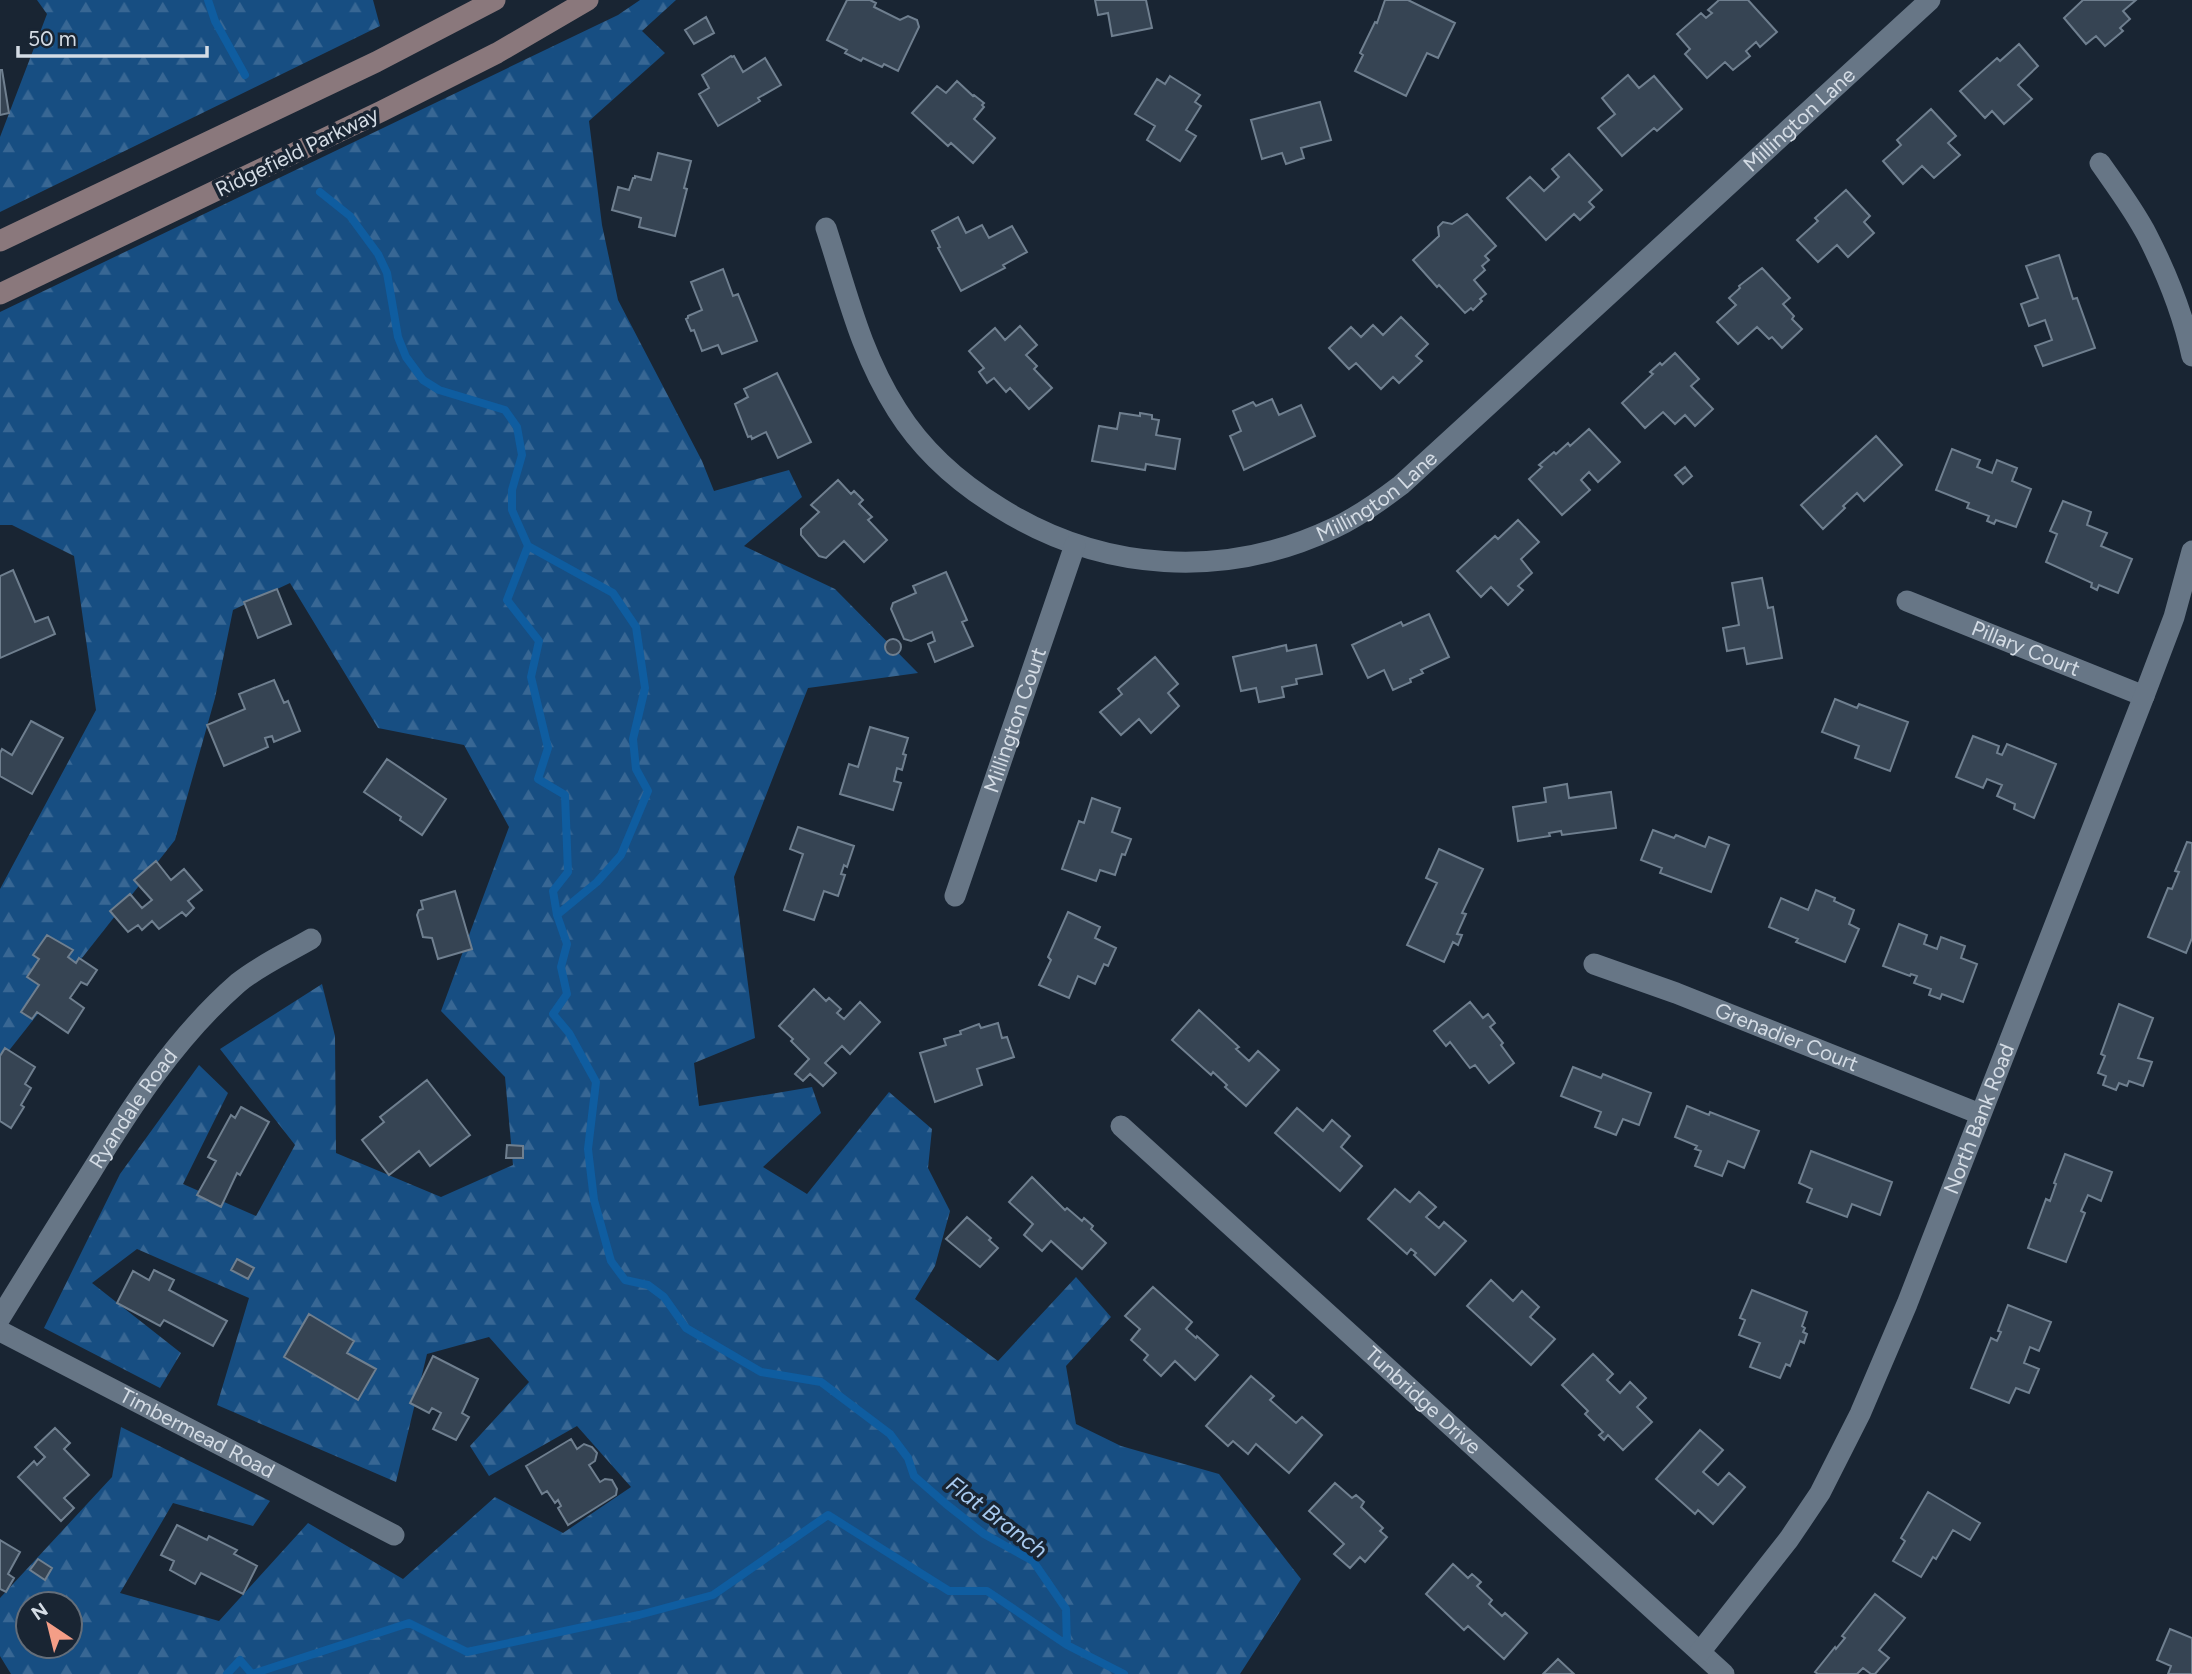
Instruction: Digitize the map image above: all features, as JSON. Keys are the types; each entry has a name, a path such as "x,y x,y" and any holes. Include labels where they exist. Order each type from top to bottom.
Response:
{"main road":[{"path":"0,242 388,56 495,0"},
{"name":"Ridgefield Parkway","path":"0,294 383,111 497,53 588,0"}],"street":[{"name":"Millington Lane","path":"826,228 866,353 898,412 928,450 959,481 1026,524 1074,545 1113,556 1142,561 1206,562 1250,556 1296,544 1335,528 1373,506 1401,485 1930,0"},
{"path":"2100,163 2146,234 2172,288 2189,324 2192,356"},
{"name":"Millington Court","path":"955,896 1074,545"},
{"name":"North Bank Road","path":"1700,1653 1789,1539 1820,1493 1907,1304 2174,617 2192,551"},
{"name":"Pillary Court","path":"1907,601 2144,696"},
{"name":"Ryandale Road","path":"0,1318 127,1113 169,1055 190,1030 239,983 259,968 312,939"},
{"name":"Grenadier Court","path":"1594,964 1676,993 1980,1114"},
{"name":"Tunbridge Drive","path":"1121,1126 1724,1674"},
{"name":"Timbermead Road","path":"0,1331 394,1535"}],"green space":[{"path":"37,0 373,0 380,26 0,212 0,137 47,14"},
{"path":"640,0 676,0 642,31 665,53 589,121 602,225 618,300 702,461 714,491 789,470 802,497 744,546 835,589 918,673 808,688 734,877 755,1038 694,1063 699,1106 812,1087 821,1113 763,1167 807,1194 889,1092 932,1129 928,1168 950,1211 935,1266 915,1299 998,1361 1076,1277 1111,1317 1066,1366 1076,1424 1121,1446 1219,1474 1301,1579 1240,1674 11,1674 0,1656 0,1598 112,1477 121,1427 270,1501 253,1526 173,1503 120,1593 219,1621 308,1523 403,1579 495,1497 563,1533 631,1487 577,1426 489,1476 470,1446 529,1382 489,1337 427,1354 396,1482 217,1405 249,1298 137,1249 92,1283 181,1353 160,1388 44,1328 120,1174 199,1065 228,1093 183,1184 256,1216 295,1145 220,1049 322,984 335,1036 336,1153 441,1197 513,1165 505,1077 441,1011 509,827 464,745 378,728 290,583 233,610 215,698 175,840 0,1062 0,889 96,710 74,556 12,525 0,525 0,312 618,15"}],"building":[{"path":"847,0 870,0 876,3 874,7 900,20 908,16 917,20 919,27 898,71 863,58 861,61 827,40"},
{"path":"1095,0 1146,0 1152,28 1112,36 1108,13 1098,15"},
{"path":"1385,0 1408,0 1455,23 1438,58 1427,53 1406,96 1355,71 1363,55 1360,53 1375,22 1377,23"},
{"path":"1719,0 1748,0 1777,32 1760,47 1756,42 1746,51 1750,56 1733,70 1725,62 1707,78 1685,54 1690,49 1677,34 1701,13 1706,18 1712,13 1708,10"},
{"path":"2083,0 2136,0 2123,11 2130,19 2120,28 2123,31 2105,46 2096,36 2086,44 2064,18"},
{"path":"706,17 714,33 694,44 685,30"},
{"path":"2019,44 2038,66 2018,85 2032,99 2004,124 1992,111 1985,118 1960,91 1997,58 2000,61"},
{"path":"734,56 743,72 765,58 781,85 718,126 699,94 709,88 702,75"},
{"path":"0,70 9,113 0,115"},
{"path":"1628,75 1639,88 1654,76 1682,109 1657,131 1654,128 1622,156 1598,128 1615,114 1602,98"},
{"path":"1170,76 1200,95 1195,102 1201,106 1186,130 1196,136 1180,161 1147,140 1155,126 1135,114 1157,79 1165,84"},
{"path":"957,81 984,103 984,107 974,119 995,138 973,163 951,143 948,146 912,113 937,86 946,93"},
{"path":"1320,102 1331,140 1301,148 1304,158 1286,164 1282,153 1262,159 1251,120"},
{"path":"1931,109 1956,136 1948,143 1960,155 1934,178 1922,166 1903,184 1883,161 1901,145 1897,140"},
{"path":"658,153 691,161 675,236 639,227 641,218 612,210 618,187 629,190 635,176 651,180"},
{"path":"1569,154 1602,190 1589,202 1594,207 1580,220 1574,214 1546,240 1507,198 1530,177 1544,191 1559,177 1552,169"},
{"path":"1846,190 1870,216 1864,222 1874,233 1848,257 1837,245 1818,262 1797,240 1818,221 1815,218"},
{"path":"1467,214 1496,246 1485,256 1489,260 1482,266 1485,270 1474,280 1486,294 1473,310 1471,308 1465,313 1413,260 1439,236 1438,227 1443,222 1452,224"},
{"path":"958,217 966,233 982,225 989,238 1012,226 1027,252 1003,265 1005,268 961,291 932,231"},
{"path":"2059,255 2073,299 2077,298 2095,348 2043,366 2035,346 2052,340 2045,320 2029,326 2021,304 2038,298 2026,266"},
{"path":"1762,268 1790,298 1783,304 1802,329 1782,348 1757,327 1738,344 1717,322 1736,305 1729,298 1739,286"},
{"path":"723,269 733,296 738,294 757,341 722,354 718,345 702,351 694,330 691,331 686,319 702,310 691,282"},
{"path":"1401,317 1428,344 1416,356 1422,361 1399,383 1393,377 1381,389 1356,363 1349,369 1329,348 1351,327 1361,337 1373,325 1383,335"},
{"path":"1020,326 1037,345 1026,355 1037,366 1034,369 1052,388 1029,409 1010,388 1006,392 994,378 987,383 979,372 984,368 969,351 995,328 1005,340"},
{"path":"1675,353 1699,379 1691,386 1713,409 1695,426 1685,415 1675,424 1663,412 1645,428 1622,403 1653,374 1650,372"},
{"path":"777,373 811,442 778,458 766,432 752,439 751,436 748,437 735,404 748,397 744,389"},
{"path":"1272,399 1279,415 1301,405 1315,436 1244,470 1230,436 1241,431 1233,411 1253,402 1256,406"},
{"path":"1120,413 1152,415 1152,419 1159,420 1156,435 1180,439 1175,469 1146,464 1145,470 1092,461 1099,426 1117,429"},
{"path":"1589,429 1620,462 1598,482 1589,472 1581,480 1590,490 1562,515 1529,479 1542,467 1539,465 1554,452 1556,454 1568,443 1570,446"},
{"path":"1876,436 1902,465 1864,501 1857,493 1823,529 1801,505"},
{"path":"1952,449 1980,460 1977,467 1992,473 1997,460 2017,468 2012,481 2031,489 2016,527 1996,520 1994,524 1987,521 1989,516 1967,508 1969,503 1936,490"},
{"path":"1685,467 1692,476 1683,484 1675,475"},
{"path":"838,480 851,494 854,491 863,500 859,504 872,517 868,520 887,540 864,562 844,541 826,558 819,556 801,535 801,529 819,512 811,505"},
{"path":"2063,501 2091,512 2087,525 2107,533 2101,546 2132,559 2118,593 2099,585 2097,590 2091,587 2092,583 2046,562 2057,534 2050,531"},
{"path":"1518,520 1539,542 1521,559 1532,573 1518,586 1523,590 1508,605 1491,587 1481,597 1457,571 1495,536 1498,539"},
{"path":"13,570 35,622 48,617 55,634 0,658 0,576"},
{"path":"946,572 967,620 962,622 973,646 935,662 928,644 935,641 932,632 911,641 904,639 891,609 893,603 916,593 913,586"},
{"path":"1762,578 1768,608 1773,607 1782,658 1747,664 1744,648 1727,651 1723,628 1739,625 1732,583"},
{"path":"277,589 291,624 258,638 244,602"},
{"path":"1429,614 1449,657 1421,670 1423,673 1410,679 1411,682 1393,690 1384,670 1368,678 1352,645 1401,622 1403,626"},
{"path":"893,639 901,647 893,655 885,647"},
{"path":"1286,645 1287,651 1316,645 1322,674 1296,679 1297,684 1282,687 1284,697 1259,702 1256,688 1241,691 1233,657"},
{"path":"1155,657 1178,684 1168,693 1179,706 1151,733 1139,719 1121,735 1100,712 1122,694 1118,689"},
{"path":"274,680 284,703 288,701 300,731 274,742 272,736 265,738 268,747 224,766 207,725 245,709 239,694"},
{"path":"1835,699 1857,708 1859,704 1908,722 1890,771 1855,758 1859,746 1822,732"},
{"path":"31,721 63,738 32,794 0,776 2,749 12,755"},
{"path":"870,727 908,738 902,770 897,768 894,781 901,783 893,810 840,794 849,764 858,767"},
{"path":"1973,736 1999,746 1997,753 2002,755 2007,744 2056,764 2034,818 2014,809 2015,804 1997,796 2002,785 1987,779 1983,788 1956,777"},
{"path":"387,759 446,799 422,835 364,792"},
{"path":"1567,784 1569,798 1611,792 1616,828 1562,835 1561,831 1549,833 1550,836 1518,841 1513,807 1546,802 1544,788"},
{"path":"1092,798 1120,808 1112,832 1131,839 1125,855 1122,854 1115,875 1100,870 1096,881 1062,869 1079,821 1084,823"},
{"path":"798,827 854,846 847,867 844,865 841,874 845,875 838,896 824,891 814,920 784,910 803,854 790,849"},
{"path":"1653,830 1674,838 1676,835 1705,847 1709,837 1729,845 1711,892 1660,873 1662,868 1641,860"},
{"path":"2187,842 2192,843 2192,938 2186,953 2148,937 2168,888 2172,889 2179,872 2175,871"},
{"path":"1439,849 1483,869 1462,913 1466,914 1457,934 1462,935 1458,945 1453,942 1444,962 1407,945 1437,883 1426,878"},
{"path":"156,861 171,880 184,869 202,890 188,901 194,908 186,916 182,912 159,929 152,921 142,930 138,925 128,932 110,911 130,894 142,908 152,900 134,880"},
{"path":"1816,890 1854,910 1849,924 1859,929 1845,962 1796,942 1798,939 1769,927 1781,898 1808,910"},
{"path":"455,891 472,949 438,959 432,938 423,937 417,915 419,910 423,909 421,901"},
{"path":"1068,912 1100,927 1095,938 1116,948 1108,966 1104,964 1095,984 1078,976 1069,998 1039,985"},
{"path":"1899,924 1927,935 1924,944 1937,949 1941,937 1965,946 1961,958 1977,964 1963,1002 1942,994 1940,999 1929,995 1931,989 1914,983 1917,976 1883,966"},
{"path":"47,935 73,950 68,957 76,963 79,958 97,970 87,985 81,982 70,998 84,1008 68,1033 37,1012 32,1019 21,1012 39,985 27,977 39,959 33,955"},
{"path":"814,989 826,1001 829,998 841,1009 837,1013 844,1019 860,1002 880,1022 850,1054 842,1046 825,1063 836,1073 823,1086 810,1074 803,1081 795,1074 809,1059 779,1026"},
{"path":"1470,1002 1483,1018 1488,1014 1495,1023 1490,1027 1514,1063 1489,1083 1475,1065 1470,1068 1450,1042 1446,1046 1434,1031"},
{"path":"2119,1004 2153,1018 2138,1058 2152,1062 2143,1086 2129,1081 2127,1086 2119,1083 2116,1090 2103,1085 2106,1076 2098,1073 2105,1056 2101,1054"},
{"path":"1199,1010 1239,1047 1236,1049 1249,1061 1258,1051 1279,1070 1246,1106 1213,1072 1211,1075 1172,1040"},
{"path":"998,1023 1002,1038 1007,1037 1014,1057 977,1069 982,1085 935,1102 920,1053 946,1045 944,1039 961,1034 960,1031 979,1024 981,1028"},
{"path":"5,1048 35,1067 25,1084 31,1088 21,1105 24,1107 11,1128 0,1121 0,1056"},
{"path":"1573,1067 1601,1078 1603,1074 1651,1093 1639,1125 1623,1119 1616,1135 1595,1127 1601,1112 1561,1096"},
{"path":"427,1080 470,1135 430,1166 419,1151 389,1175 362,1140 384,1122 380,1117"},
{"path":"1687,1106 1759,1131 1744,1168 1728,1161 1722,1176 1695,1166 1701,1151 1695,1149 1697,1146 1675,1137"},
{"path":"241,1107 269,1122 240,1175 237,1173 221,1207 197,1195 216,1161 208,1157 231,1115 235,1118"},
{"path":"1297,1108 1323,1131 1332,1120 1350,1136 1341,1147 1362,1166 1340,1191 1275,1133"},
{"path":"507,1145 523,1146 523,1158 506,1158"},
{"path":"1811,1151 1892,1182 1880,1215 1852,1204 1847,1217 1807,1202 1812,1189 1799,1183"},
{"path":"2065,1154 2112,1172 2101,1201 2088,1195 2081,1211 2085,1213 2066,1262 2028,1248 2046,1199 2050,1201"},
{"path":"1032,1177 1065,1210 1067,1208 1082,1221 1084,1218 1093,1226 1091,1229 1106,1243 1082,1269 1051,1241 1042,1251 1024,1235 1033,1224 1009,1202"},
{"path":"1395,1189 1410,1202 1419,1192 1436,1207 1426,1217 1439,1228 1444,1222 1466,1241 1435,1275 1414,1255 1416,1253 1411,1249 1407,1254 1368,1219"},
{"path":"967,1217 991,1238 989,1240 998,1248 980,1267 946,1239"},
{"path":"237,1259 254,1268 248,1279 231,1270"},
{"path":"154,1270 174,1280 169,1290 227,1321 213,1346 164,1320 160,1326 117,1303 133,1271 149,1280"},
{"path":"1491,1280 1513,1301 1522,1291 1539,1307 1530,1317 1555,1339 1531,1365 1467,1306"},
{"path":"1153,1287 1192,1322 1186,1329 1218,1355 1195,1380 1175,1361 1161,1376 1144,1360 1148,1355 1131,1340 1140,1329 1125,1316"},
{"path":"1752,1290 1807,1312 1802,1326 1805,1328 1803,1332 1807,1334 1804,1343 1800,1341 1790,1366 1786,1364 1780,1378 1750,1367 1760,1343 1739,1335 1745,1320 1740,1318"},
{"path":"2008,1305 2051,1322 2039,1351 2030,1347 2024,1363 2039,1369 2029,1393 2016,1388 2009,1403 1971,1388 1991,1338 1997,1341"},
{"path":"309,1314 354,1341 347,1353 376,1369 358,1400 284,1357"},
{"path":"1593,1354 1613,1374 1607,1380 1620,1393 1630,1382 1646,1398 1637,1407 1652,1422 1623,1450 1608,1435 1604,1440 1599,1435 1603,1432 1585,1414 1588,1411 1562,1385"},
{"path":"433,1356 478,1379 462,1413 469,1417 456,1440 433,1429 441,1413 432,1408 429,1413 410,1403"},
{"path":"1251,1376 1274,1396 1270,1400 1296,1423 1302,1417 1322,1435 1289,1473 1256,1444 1248,1454 1233,1441 1228,1446 1206,1426"},
{"path":"55,1428 70,1443 64,1449 89,1475 64,1498 74,1508 61,1521 18,1477 34,1461 37,1465 45,1457 35,1447"},
{"path":"1700,1430 1723,1450 1703,1472 1718,1485 1729,1473 1745,1487 1713,1524 1698,1510 1695,1514 1656,1479"},
{"path":"571,1439 577,1449 584,1444 592,1447 597,1453 595,1461 589,1465 600,1482 605,1479 612,1480 617,1489 616,1495 568,1525 558,1508 561,1506 558,1500 555,1503 547,1491 542,1494 526,1466"},
{"path":"1335,1483 1352,1498 1356,1495 1364,1502 1361,1507 1383,1528 1380,1531 1387,1537 1365,1562 1360,1557 1350,1568 1334,1554 1344,1544 1309,1511"},
{"path":"1928,1492 1980,1523 1970,1540 1953,1530 1936,1559 1933,1557 1921,1577 1893,1561 1905,1541 1901,1538"},
{"path":"177,1525 207,1540 209,1536 237,1550 234,1554 257,1566 243,1594 201,1573 195,1584 170,1570 174,1561 161,1555"},
{"path":"0,1540 20,1552 8,1574 14,1578 6,1592 0,1589"},
{"path":"38,1559 52,1568 45,1580 30,1570"},
{"path":"1453,1564 1468,1578 1472,1574 1481,1582 1477,1586 1492,1600 1489,1604 1502,1616 1505,1613 1527,1633 1504,1659 1468,1626 1464,1630 1426,1594"},
{"path":"1875,1594 1905,1618 1879,1650 1889,1658 1875,1674 1863,1668 1857,1674 1815,1672 1845,1638 1842,1636"},
{"path":"2170,1629 2192,1638 2192,1674 2168,1674 2171,1666 2157,1660"},
{"path":"1558,1659 1574,1674 1543,1674"}],"waterway":[{"name":"Flat Branch","path":"208,0 215,21 245,75"},
{"name":"Flat Branch","path":"320,192 350,216 378,254 387,273 398,337 406,357 423,380 439,390 505,410 517,427 522,455 512,490 512,510 528,546 613,593 636,627 645,688 633,739 636,769 648,791 621,855 597,882 557,915 567,944 561,967 567,994 553,1014 569,1033 596,1082 588,1149 594,1200 611,1261 625,1280 648,1285 664,1297 686,1328 761,1372 821,1382 890,1434 908,1458 914,1476 984,1534 1033,1561 1066,1609 1067,1645 1124,1674"},
{"path":"528,546 507,600 539,641 531,677 548,748 538,779 565,795 568,872 553,891 557,915"},
{"path":"227,1674 240,1660 252,1674 409,1623 467,1652 639,1615 713,1595 828,1515 949,1591 987,1591 1067,1645"}]}
